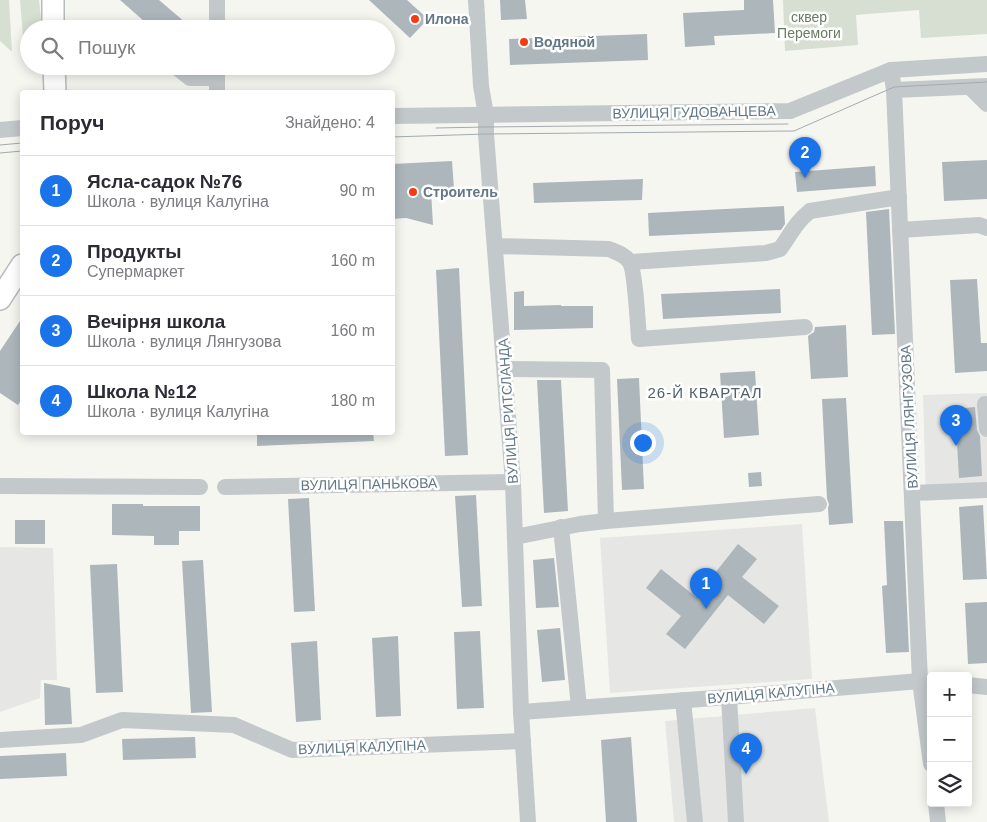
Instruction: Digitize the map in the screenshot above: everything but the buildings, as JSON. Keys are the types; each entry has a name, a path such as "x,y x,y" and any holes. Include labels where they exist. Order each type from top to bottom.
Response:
{"main road":[{"path":"53,0 53,20"},
{"path":"54,75 55,90"},
{"path":"0,299 20,268"}],"street":[{"path":"217,0 217,20"},
{"name":"ВУЛИЦЯ РИТСЛАНДА","path":"476,0 481,86 486,115 513,482 521,712 528,822"},
{"name":"ВУЛИЦЯ ГУДОВАНЦЕВА","path":"395,116 790,111 891,70 987,64"},
{"name":"ВУЛИЦЯ ЛЯНГУЗОВА","path":"891,70 894,90 912,493 931,762"},
{"path":"186,75 190,78 217,79"},
{"path":"894,90 987,86"},
{"path":"970,87 987,104"},
{"path":"0,130 20,128"},
{"path":"495,246 609,249 631,262 766,253 780,249 801,218 810,211 899,197"},
{"path":"900,230 979,225 987,228"},
{"path":"631,262 639,339 805,327"},
{"path":"505,369 602,370 606,521"},
{"path":"985,404 987,428"},
{"name":"ВУЛИЦЯ ПАНЬКОВА","path":"225,487 513,482"},
{"path":"0,486 200,487"},
{"path":"912,493 987,490"},
{"path":"515,537 561,527 606,521 819,504"},
{"path":"561,527 579,707"},
{"name":"ВУЛИЦЯ КАЛУГІНА","path":"521,712 926,681"},
{"path":"972,685 987,687"},
{"path":"729,697 736,822"},
{"path":"684,700 695,822"},
{"name":"ВУЛИЦЯ КАЛУГІНА","path":"0,740 81,735 122,720 234,725 292,750 523,741"},
{"path":"936,807 938,822"}],"shaded area":[{"path":"987,393 987,497 926,501 923,395"},
{"path":"802,524 812,679 610,693 600,538"},
{"path":"0,547 53,548 57,680 41,680 40,698 0,712"},
{"path":"815,708 829,822 674,822 665,721"}],"green space":[{"path":"0,0 9,0 12,52 0,41"},
{"path":"20,0 39,0 41,20 22,20"},
{"name":"сквер Перемоги","path":"783,0 987,0 987,34 921,38 919,10 856,15 858,45 785,51"}],"tram line":[{"path":"395,137 486,134 794,131 894,87 987,82"},
{"path":"436,128 788,124"},
{"path":"0,145 20,143"},
{"path":"0,153 20,151"}],"place":[{"name":"Илона","path":"415,19"},
{"name":"Водяной","path":"524,42"},
{"name":"Продукты","path":"805,178"},
{"name":"Строитель","path":"413,192"},
{"name":"Вечірня школа","path":"956,446"},
{"name":"Ясла-садок №76","path":"706,609"},
{"name":"Школа №12","path":"746,774"}],"district":[{"name":"26-Й КВАРТАЛ","path":"705,392"}]}
